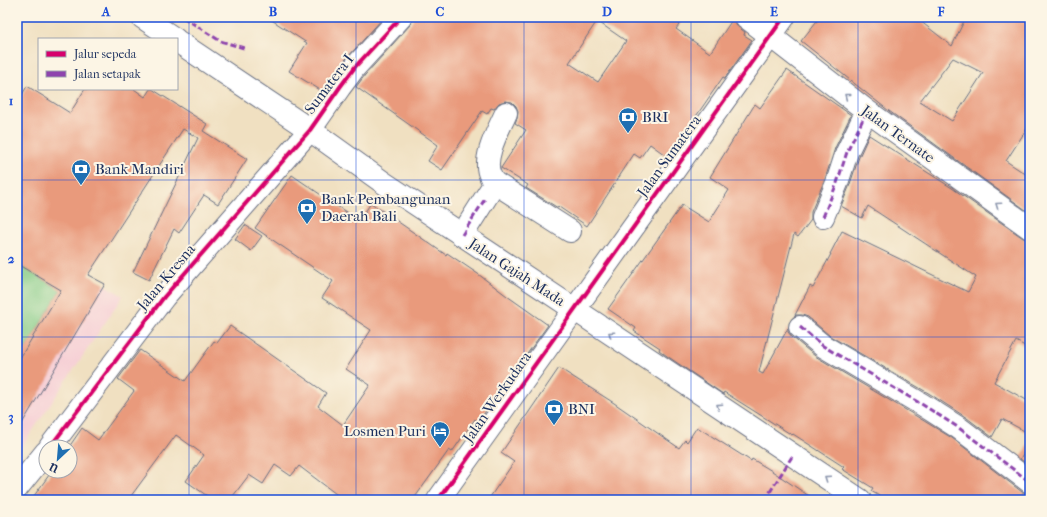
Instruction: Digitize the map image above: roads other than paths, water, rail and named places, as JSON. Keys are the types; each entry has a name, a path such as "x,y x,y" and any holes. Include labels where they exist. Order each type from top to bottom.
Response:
{"street":[{"name":"Jalan Gajah Mada","path":"142,17 173,38"},
{"name":"Sumatera I","path":"310,130 355,67 401,17"},
{"path":"746,17 770,35"},
{"name":"Jalan Sumatera","path":"574,309 784,17"},
{"name":"Jalan Ternate","path":"770,35 866,111 1030,228"},
{"name":"Jalan Gajah Mada","path":"178,41 310,130 384,183 860,500"},
{"path":"823,217 837,183 847,152 866,111"},
{"path":"462,235 490,191 488,167 491,147 506,113"},
{"name":"Jalan Kresna","path":"56,439 164,297 310,130"},
{"path":"490,191 570,231"},
{"name":"Jalan Werkudara","path":"438,500 574,309"},
{"path":"800,327 823,346 959,428 1030,482"},
{"path":"17,488 38,462"}],"place":[{"name":"BRI","path":"628,134"},
{"name":"Bank Mandiri","path":"81,186"},
{"name":"Bank Pembangunan Daerah Bali","path":"307,225"},
{"name":"BNI","path":"554,426"},
{"name":"Losmen Puri","path":"440,448"}]}
